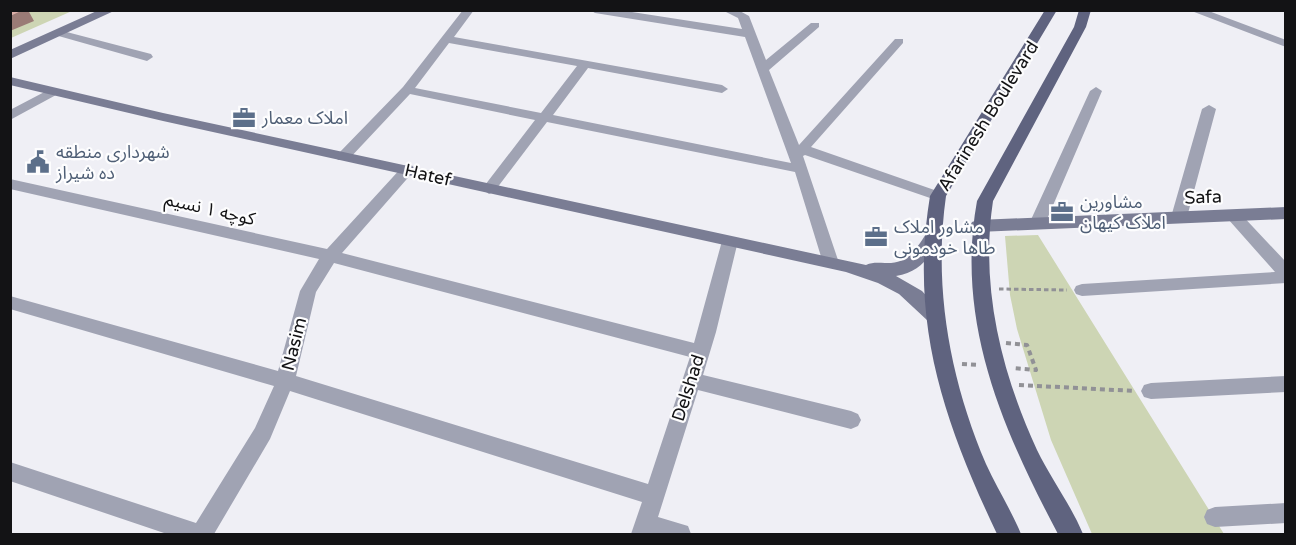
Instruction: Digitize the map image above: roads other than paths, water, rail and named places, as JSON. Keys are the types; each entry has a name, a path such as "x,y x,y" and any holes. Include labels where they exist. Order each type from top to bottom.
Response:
{"main road":[{"name":"Afarinesh Boulevard","path":"1009,534 972,456 948,381 935,316 932,238 938,196 1051,10"},
{"name":"Afarinesh Boulevard","path":"1071,534 1028,454 1002,384 986,323 978,226 985,201 1080,27 1084,10"}],"street":[{"path":"10,42 80,10"},
{"path":"14,51 110,10"},
{"path":"344,157 407,90 469,10"},
{"path":"595,10 750,34"},
{"path":"727,10 743,16 800,158 839,265"},
{"path":"1194,10 1286,44"},
{"path":"763,69 815,25"},
{"path":"59,33 147,57"},
{"path":"447,39 722,89"},
{"path":"800,158 899,41"},
{"path":"489,189 585,64"},
{"name":"Hatef","path":"10,81 344,157 408,169 489,189 839,265 893,281 918,297 935,316"},
{"path":"407,90 670,143 800,158 938,196"},
{"path":"1037,224 1096,91"},
{"path":"10,116 52,92"},
{"path":"1179,217 1209,109"},
{"name":"Nasim","path":"202,534 263,433 285,381 308,291 330,256 408,169"},
{"name":"کوچه ۱ نسیم","path":"10,184 330,256 700,352"},
{"name":"Safa","path":"978,226 1286,213"},
{"path":"1233,215 1286,275"},
{"name":"Hatef","path":"839,265 885,270 906,268 920,260 932,238"},
{"name":"Delshad","path":"643,529 700,352 730,241"},
{"path":"1082,290 1286,275"},
{"path":"10,302 285,381 654,496"},
{"path":"691,380 851,420"},
{"path":"1151,392 1286,384"},
{"path":"10,471 197,534"},
{"path":"1215,517 1286,513"},
{"path":"643,529 680,534"}],"place":[{"name":"املاک معمار","path":"244,118"},
{"name":"شهرداری منطقه ده شیراز","path":"38,162"},
{"name":"مشاورین املاک کیهان","path":"1062,212"},
{"name":"مشاور املاک طاها خودمونی","path":"876,237"}]}
